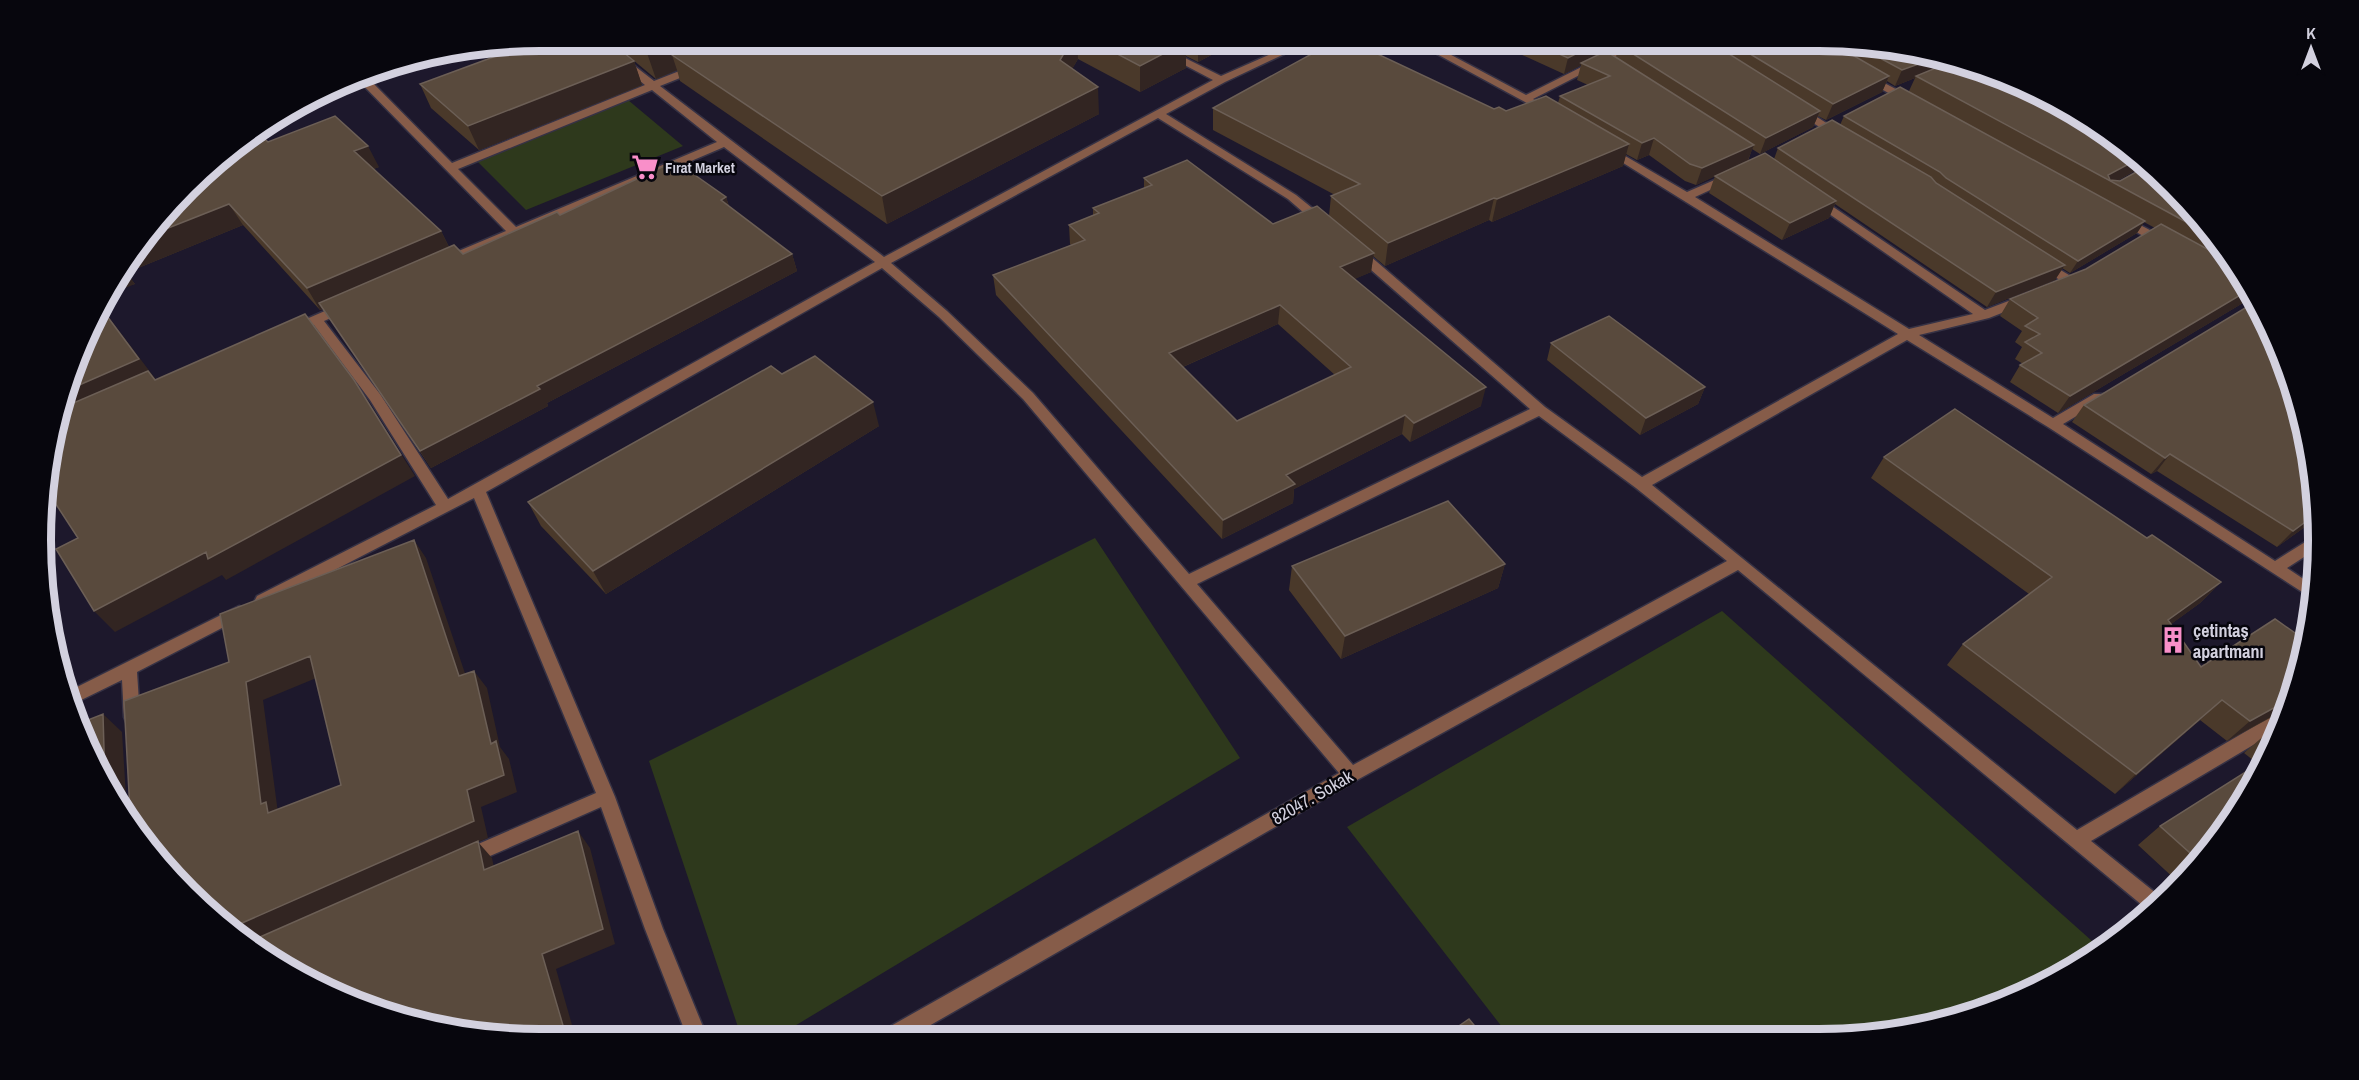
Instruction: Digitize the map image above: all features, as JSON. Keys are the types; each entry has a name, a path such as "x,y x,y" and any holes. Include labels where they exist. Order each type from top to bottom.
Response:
{"street":[{"path":"1165,51 1221,80"},
{"path":"76,695 478,490 883,262 1221,80 1283,51"},
{"path":"1438,51 1556,117"},
{"path":"1526,99 1606,64 1626,51"},
{"path":"614,54 725,143 883,262 944,314 1028,396 1351,775"},
{"path":"453,167 654,87 705,64"},
{"path":"1853,69 1889,95 1915,104"},
{"path":"367,83 453,167 513,231"},
{"path":"1889,95 1914,84"},
{"path":"1788,103 1847,139"},
{"path":"1158,114 1292,197 1539,410 1641,484 1739,562 2150,900"},
{"path":"1596,142 2053,424 2306,587"},
{"path":"437,266 513,231 725,143"},
{"path":"1686,197 1739,172"},
{"path":"1809,196 1984,315"},
{"path":"2107,211 2178,250"},
{"path":"2129,244 2148,234"},
{"path":"1641,484 1908,334 1984,315 2074,278 2031,256"},
{"path":"284,334 360,300"},
{"path":"317,320 375,397 446,507"},
{"path":"2053,424 2114,388"},
{"path":"1187,582 1539,410"},
{"path":"478,490 606,797 654,929 694,1029"},
{"path":"2276,568 2308,547"},
{"name":"82047. Sokak","path":"905,1029 1351,775 1739,562"},
{"path":"129,668 133,736"},
{"path":"2076,840 2272,725"},
{"path":"456,863 606,797"}],"green space":[{"path":"628,100 683,146 526,210 475,159"},
{"path":"1095,538 1240,758 790,1029 739,1029 649,761"},
{"path":"1722,611 2095,944 2035,979 2006,992 1946,1012 1883,1025 1819,1029 1504,1029 1347,827"}],"building":[{"path":"622,51 634,61 468,126 420,84 506,52"},
{"path":"681,51 1065,51 1060,60 1098,87 882,196 672,55"},
{"path":"1112,51 1169,51 1140,66"},
{"path":"1317,51 1371,51 1494,109 1499,107 1506,111 1546,96 1629,144 1388,243 1331,196 1360,184 1213,108"},
{"path":"1552,51 1582,51 1568,58"},
{"path":"1606,51 1754,145 1702,168 1690,164 1654,138 1642,143 1560,96 1610,76 1581,63"},
{"path":"1628,51 1725,51 1820,111 1766,138"},
{"path":"1745,51 1847,52 1889,76 1833,104"},
{"path":"1872,54 1923,62 1902,70"},
{"path":"1940,66 1976,77 2035,101 2091,133 2130,163 2108,175 2110,180 2120,181 2139,170 2165,194 2194,226 1916,76"},
{"path":"1900,87 2145,221 2078,261 1940,172 1844,116"},
{"path":"335,116 368,146 354,151 441,231 307,288 229,204 161,231 194,194 242,152 263,137 268,142"},
{"path":"1832,120 1931,177 1936,183 2065,265 1996,292 1778,148"},
{"path":"1765,153 1836,201 1790,223 1715,176"},
{"path":"1187,160 1273,224 1317,206 1374,253 1340,267 1486,387 1414,423 1405,415 1286,475 1295,484 1223,520 993,275 1085,240 1069,225 1099,213 1093,208 1152,185 1144,178","holes":["1280,305 1351,367 1237,421 1169,353"]},
{"path":"675,161 726,197 721,200 792,254 537,386 540,389 420,451 319,303 454,245 463,254 557,212 560,215"},
{"path":"2161,224 2215,253 2241,295 2070,396 2020,365 2042,353 2025,342 2040,334 2025,326 2038,318 2010,299 2086,269"},
{"path":"2248,306 2271,353 2291,413 2304,476 2307,520 2293,531 2170,454 2165,458 2084,405"},
{"path":"305,314 354,380 401,455 208,559 206,552 94,611 56,549 78,538 53,499 60,445 68,413 71,404 148,371 155,380"},
{"path":"106,315 139,359 76,386 88,353"},
{"path":"1609,316 1705,387 1646,418 1551,343"},
{"path":"815,356 873,402 593,571 528,502 771,366 782,374"},
{"path":"1955,409 2147,538 2152,535 2221,582 2168,620 2201,667 2275,619 2299,636 2279,705 2250,721 2222,700 2136,774 1963,644 2052,577 1884,457"},
{"path":"1448,501 1505,564 1345,636 1292,566"},
{"path":"414,540 459,676 474,671 491,744 496,741 504,775 467,790 474,821 238,925 194,886 172,862 130,806 124,701 229,662 220,614","holes":["310,656 341,785 268,813 266,802 261,804 246,682"]},
{"path":"103,714 104,762 101,756 86,721"},
{"path":"2251,769 2226,812 2193,855 2160,826"},
{"path":"578,831 603,929 542,954 564,1029 476,1025 413,1012 353,992 324,979 256,939 478,841 484,870"},
{"path":"1469,1019 1477,1029 1455,1029"}],"place":[{"name":"Fırat Market","path":"645,167"},
{"name":"çetintaş apartmanı","path":"2173,640"}]}
